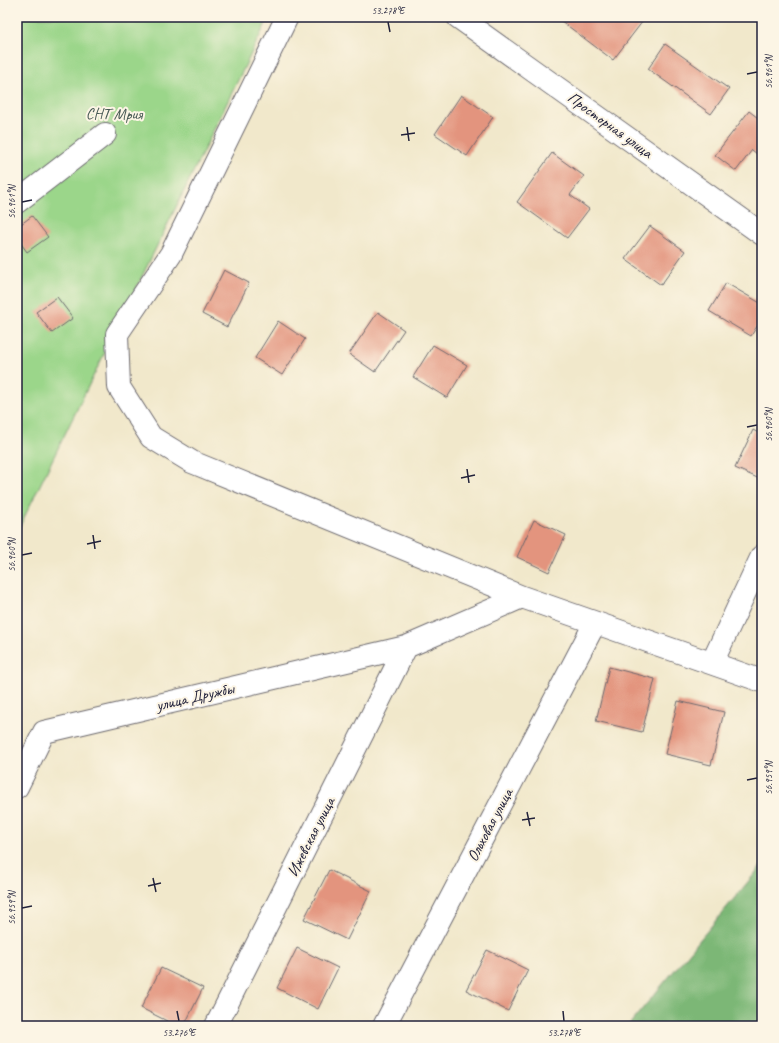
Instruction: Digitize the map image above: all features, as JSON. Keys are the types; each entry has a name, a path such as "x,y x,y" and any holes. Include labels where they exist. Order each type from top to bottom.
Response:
{"street":[{"path":"287,17 171,254 116,334 118,386 151,437 192,462 522,597 762,681"},
{"name":"Просторная улица","path":"458,17 762,234"},
{"path":"17,202 105,134"},
{"path":"712,663 762,556"},
{"path":"406,647 522,597"},
{"name":"Ольховая улица","path":"384,1026 595,623"},
{"name":"улица Дружбы","path":"17,787 44,732 406,647"},
{"name":"Ижевская улица","path":"216,1026 406,647"}],"green space":[{"name":"СНТ Мрия","path":"17,17 269,17 17,532"},
{"path":"762,865 762,1026 628,1026"}],"building":[{"path":"556,17 646,17 613,60"},
{"path":"665,44 729,89 711,114 648,69"},
{"path":"461,95 493,117 467,156 435,134"},
{"path":"749,111 762,121 762,158 752,150 736,171 715,155"},
{"path":"552,153 584,176 570,195 589,209 567,238 517,202"},
{"path":"32,216 48,237 27,252 17,238 17,227"},
{"path":"650,226 685,251 661,285 625,259"},
{"path":"224,270 249,283 227,327 202,314"},
{"path":"726,283 762,304 762,318 751,336 709,311"},
{"path":"57,297 73,318 52,333 36,312"},
{"path":"378,312 404,330 375,372 349,354"},
{"path":"278,321 305,339 282,375 255,358"},
{"path":"433,345 467,365 447,398 413,377"},
{"path":"753,430 762,435 762,480 735,468"},
{"path":"534,520 566,535 549,572 517,557"},
{"path":"609,667 655,679 642,732 596,721"},
{"path":"678,701 724,712 711,765 665,754"},
{"path":"329,870 371,891 347,940 304,919"},
{"path":"297,948 338,968 318,1009 277,988"},
{"path":"487,950 528,970 508,1011 466,990"},
{"path":"161,968 203,988 184,1026 177,1026 141,1008"}]}
